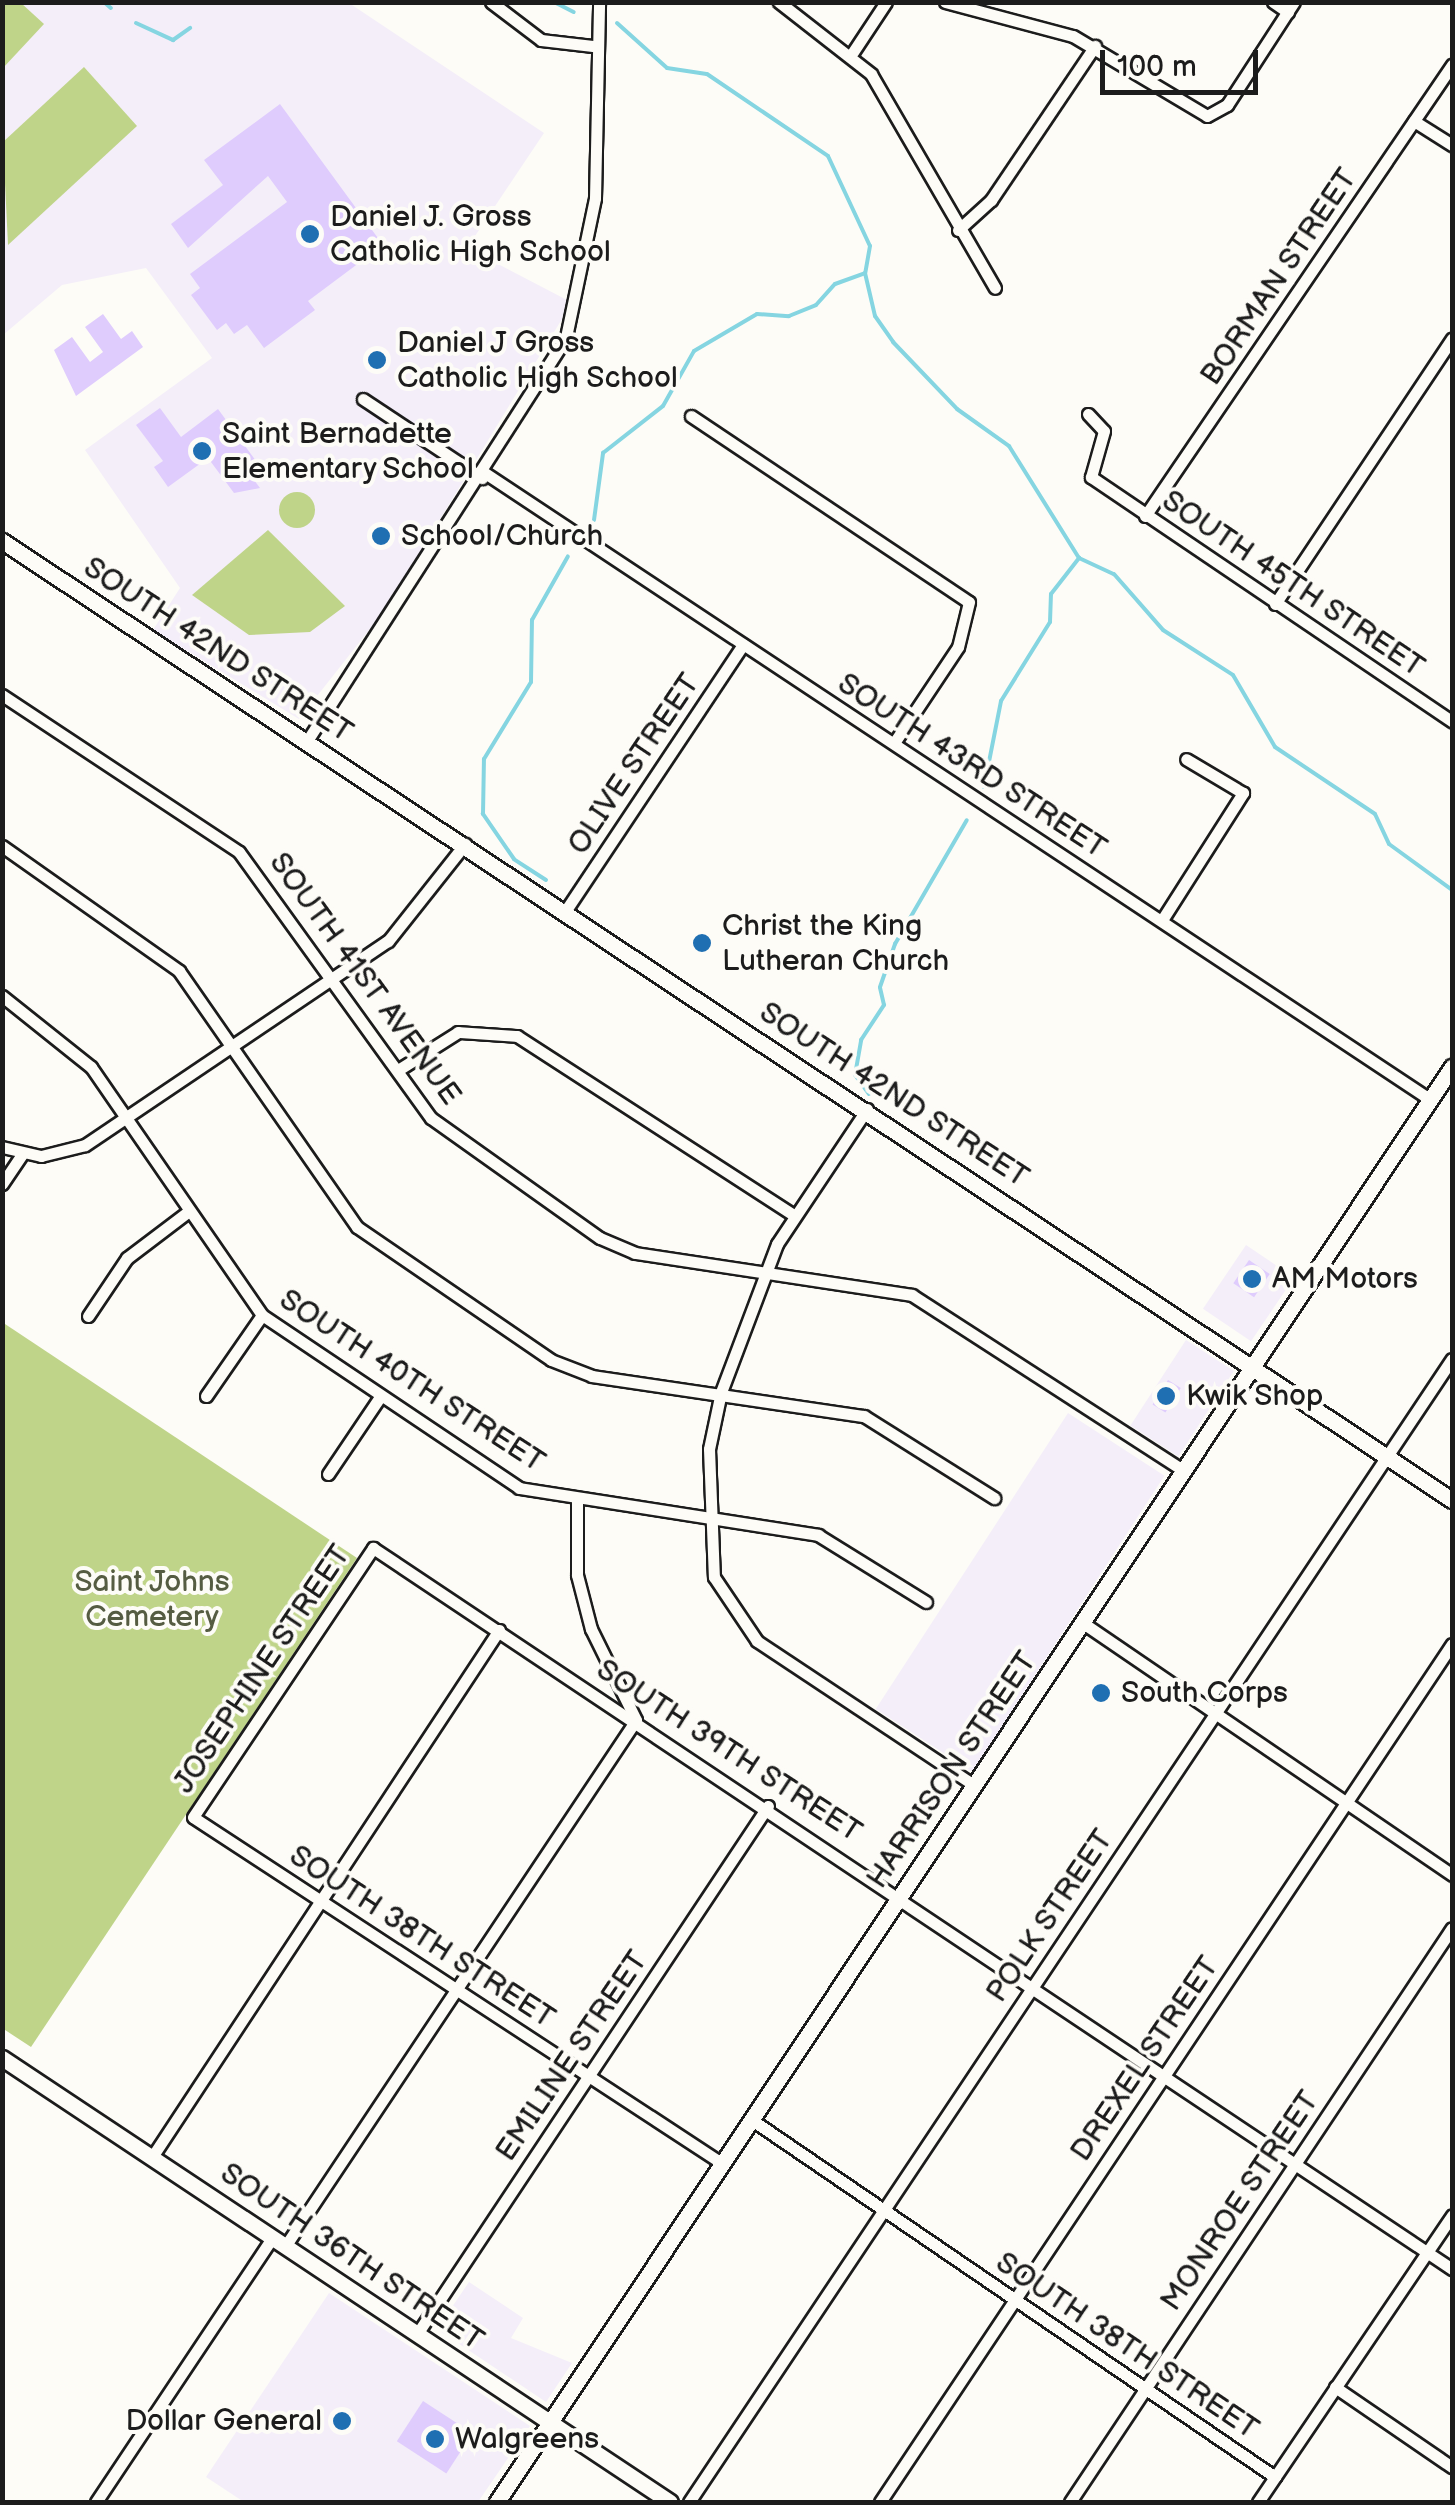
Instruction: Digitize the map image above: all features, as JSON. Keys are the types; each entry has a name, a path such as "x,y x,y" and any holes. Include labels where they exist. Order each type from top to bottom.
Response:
{"main road":[{"name":"SOUTH 42ND STREET","path":"2,542 566,910 1452,1500"},
{"name":"HARRISON STREET","path":"497,2502 1452,1067"},
{"name":"SOUTH 36TH STREET","path":"2,2058 670,2502"}],"street":[{"path":"491,2 541,40 593,46"},
{"path":"307,742 553,365 580,296 596,198 593,46 599,2"},
{"path":"779,2 852,52 995,288"},
{"path":"852,52 886,2"},
{"path":"945,2 1095,46 1206,116 1220,112 1291,7 1273,2"},
{"path":"958,230 991,200 1095,46"},
{"name":"BORMAN STREET","path":"1145,516 1452,65"},
{"path":"1414,120 1452,145"},
{"path":"1275,604 1452,339"},
{"name":"SOUTH 43RD STREET","path":"363,399 894,743 1430,1100"},
{"name":"SOUTH 45TH STREET","path":"1088,414 1104,431 1087,472 1145,516 1452,721"},
{"path":"691,416 960,592 971,612 894,743"},
{"name":"OLIVE STREET","path":"566,910 744,645"},
{"name":"SOUTH 41ST AVENUE","path":"2,695 239,852 451,1138 600,1238 636,1254 912,1295 1184,1471"},
{"path":"1162,920 1243,793 1186,759"},
{"path":"2,1147 22,1154 68,1153 126,1116 412,919 466,844"},
{"path":"2,846 161,954 338,1205 392,1252 575,1371 864,1416 994,1498"},
{"name":"SOUTH 40TH STREET","path":"2,996 68,1042 126,1116 262,1315 380,1397 519,1488 577,1501 818,1535 926,1602"},
{"path":"398,1070 458,1032 518,1036 795,1216"},
{"path":"867,1109 795,1216 764,1271 721,1392 706,1520 714,1577 745,1630 974,1786"},
{"path":"2,1184 22,1154"},
{"path":"88,1316 127,1258 189,1211"},
{"path":"206,1396 262,1315"},
{"name":"POLK STREET","path":"689,2502 1452,1358"},
{"path":"328,1474 380,1397"},
{"path":"96,2502 456,1990 636,1720 591,1629 578,1575 577,1501"},
{"name":"SOUTH 39TH STREET","path":"373,1548 902,1894 1452,2268"},
{"name":"JOSEPHINE STREET","path":"193,1818 373,1548"},
{"path":"1083,1623 1452,1875"},
{"path":"152,2157 499,1630"},
{"name":"DREXEL STREET","path":"880,2502 1452,1644"},
{"name":"EMILINE STREET","path":"417,2334 768,1806"},
{"name":"SOUTH 38TH STREET","path":"193,1818 722,2164"},
{"name":"MONROE STREET","path":"1070,2502 1452,1928"},
{"name":"SOUTH 38TH STREET","path":"752,2120 1275,2477"},
{"path":"1258,2502 1452,2216"},
{"path":"1335,2387 1452,2467"}],"shaded area":[{"name":"Daniel J Gross Catholic High School","path":"3,3 349,3 544,133 467,248 567,300 562,319 384,611 299,719 153,630 180,588 85,450 212,358 146,268 62,285 3,335"},
{"path":"1246,1245 1294,1277 1251,1341 1203,1309"},
{"name":"Kwik Shop","path":"1186,1340 1234,1371 1178,1457 1130,1426"},
{"path":"1068,1413 1164,1476 972,1772 876,1709"},
{"path":"469,2282 523,2318 511,2338 572,2363 546,2402 437,2329"},
{"path":"329,2293 530,2426 478,2502 244,2502 206,2477"}],"green space":[{"path":"3,2 21,3 44,24 3,68"},
{"path":"84,67 137,126 8,245 3,142"},
{"path":"297,492 310,497 315,510 310,523 297,528 284,523 279,510 284,497"},
{"path":"268,530 345,606 310,632 249,635 192,595"},
{"name":"Saint Johns Cemetery","path":"2,1322 357,1558 31,2047 2,2028"}],"building":[{"name":"Daniel J. Gross Catholic High School","path":"280,104 383,245 308,301 315,310 264,348 247,325 234,334 226,323 217,330 191,295 200,288 190,274 287,202 268,176 188,248 171,224 223,185 204,160"},
{"path":"103,314 121,339 132,331 143,347 76,396 54,350 72,337 90,362 103,352 85,327"},
{"name":"Saint Bernadette Elementary School","path":"160,408 181,437 218,409 264,472 254,480 260,488 234,493 208,458 168,487 154,467 163,461 136,425"},
{"name":"AM Motors","path":"1249,1260 1270,1274 1254,1297 1233,1283"},
{"name":"Kwik Shop","path":"1168,1380 1181,1388 1165,1413 1153,1405"},
{"name":"Walgreens","path":"423,2401 472,2433 446,2473 397,2441"}],"waterway":[{"path":"104,2 111,8"},
{"path":"554,2 574,12"},
{"path":"136,23 173,40 190,28"},
{"path":"617,23 667,68 707,74 828,156 870,246 865,273 875,316 893,342 957,409 1009,446 1079,558 1114,574 1163,630 1233,675 1275,747 1375,814 1389,844 1452,890"},
{"path":"594,520 603,453 663,406 694,351 757,314 789,316 816,305 835,284 865,273"},
{"path":"546,880 514,859 483,814 484,759 531,682 532,620 568,556"},
{"path":"984,787 1001,701 1050,622 1051,594 1079,558"},
{"path":"869,1094 855,1075 861,1040 884,1005 880,987 895,944 967,820"}],"place":[{"name":"Daniel J. Gross Catholic High School","path":"310,234"},
{"name":"Daniel J Gross Catholic High School","path":"377,360"},
{"name":"Saint Bernadette Elementary School","path":"202,451"},
{"name":"School/Church","path":"381,536"},
{"name":"Christ the King Lutheran Church","path":"702,943"},
{"name":"AM Motors","path":"1252,1279"},
{"name":"Kwik Shop","path":"1166,1396"},
{"name":"South Corps","path":"1101,1693"},
{"name":"Dollar General","path":"342,2421"},
{"name":"Walgreens","path":"435,2439"}]}
